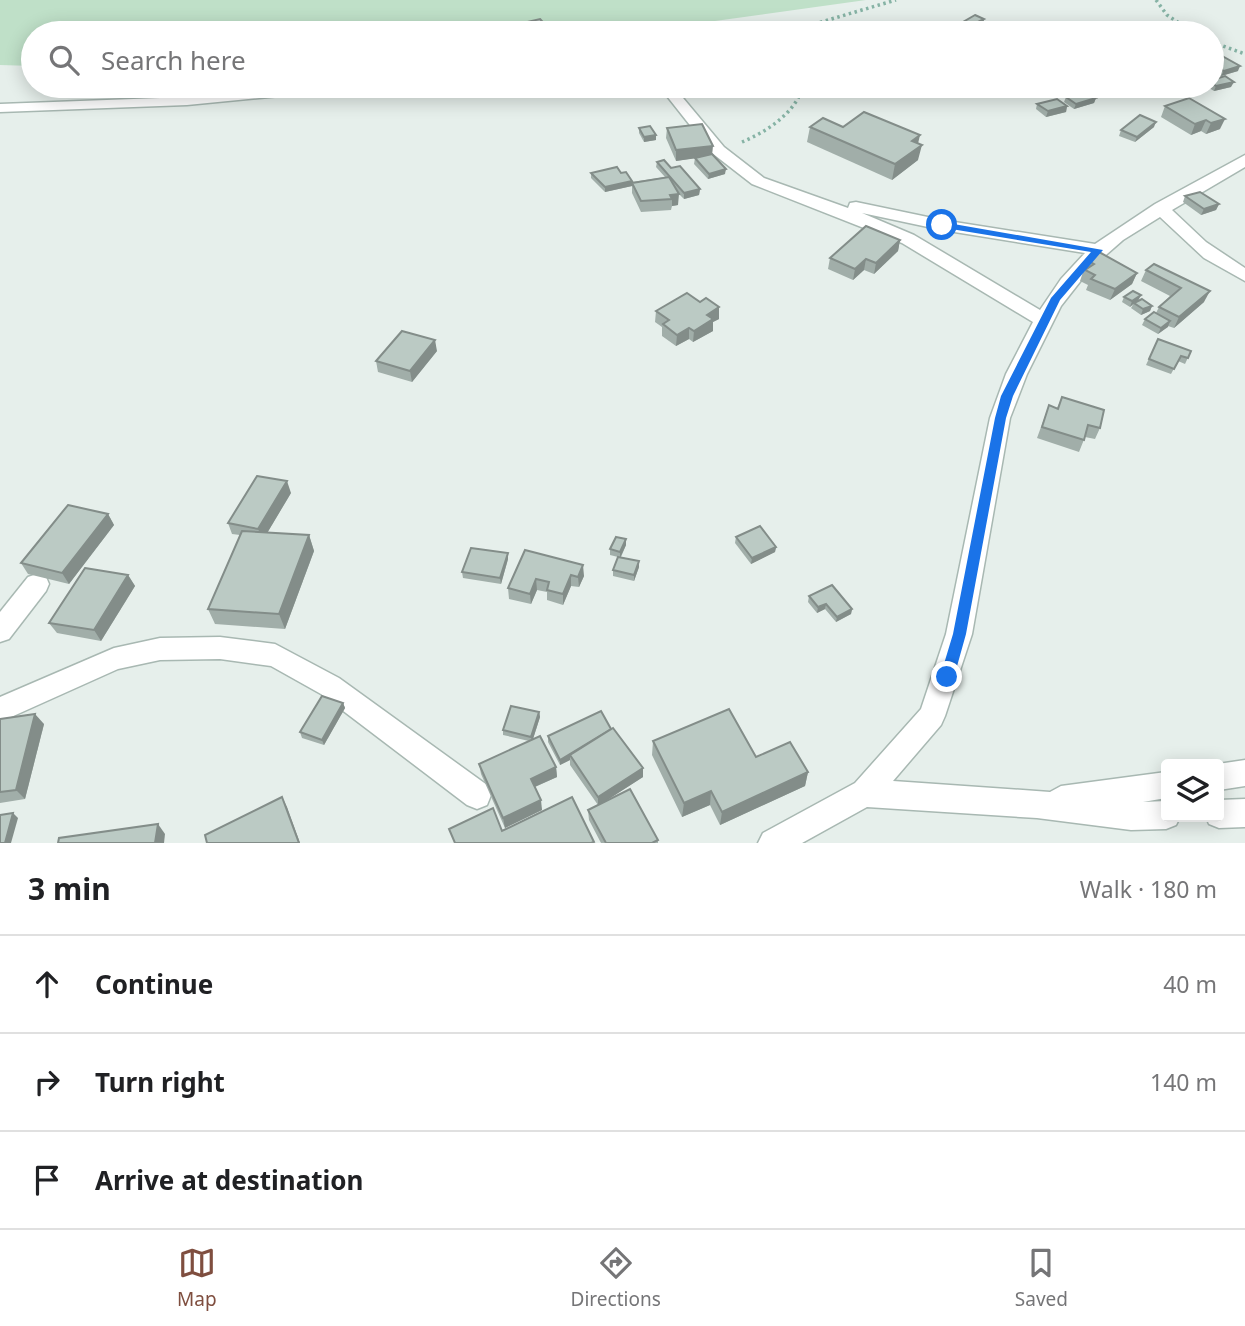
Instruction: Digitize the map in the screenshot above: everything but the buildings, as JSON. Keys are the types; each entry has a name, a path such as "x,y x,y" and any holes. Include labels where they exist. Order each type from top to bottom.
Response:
{"street":[{"path":"0,108 218,98"},
{"path":"676,98 718,150 758,181 908,239 1043,320"},
{"path":"773,843 865,793 932,716 960,634 1000,418 1007,396 1056,298 1098,250 1161,208 1245,160"},
{"path":"792,193 942,225 1098,250"},
{"path":"1161,208 1192,241 1227,267 1245,275"},
{"path":"0,631 37,584"},
{"path":"0,710 114,659 160,649 220,648 275,655 330,686 477,795"},
{"path":"1224,776 1245,773"},
{"path":"1037,804 1161,786"},
{"path":"865,793 1037,804 1131,816 1161,815"},
{"path":"1224,814 1245,813"}],"path":[{"path":"825,21 896,0"},
{"path":"1156,0 1174,21"},
{"path":"1224,46 1245,54"},
{"path":"718,150 750,139 771,127 800,98"}],"green space":[{"path":"0,0 866,0 715,21 21,21 21,66 0,65"}],"route":[{"path":"942,225 1098,250 1056,298 1007,396 1000,418 960,634 947,677"}]}
